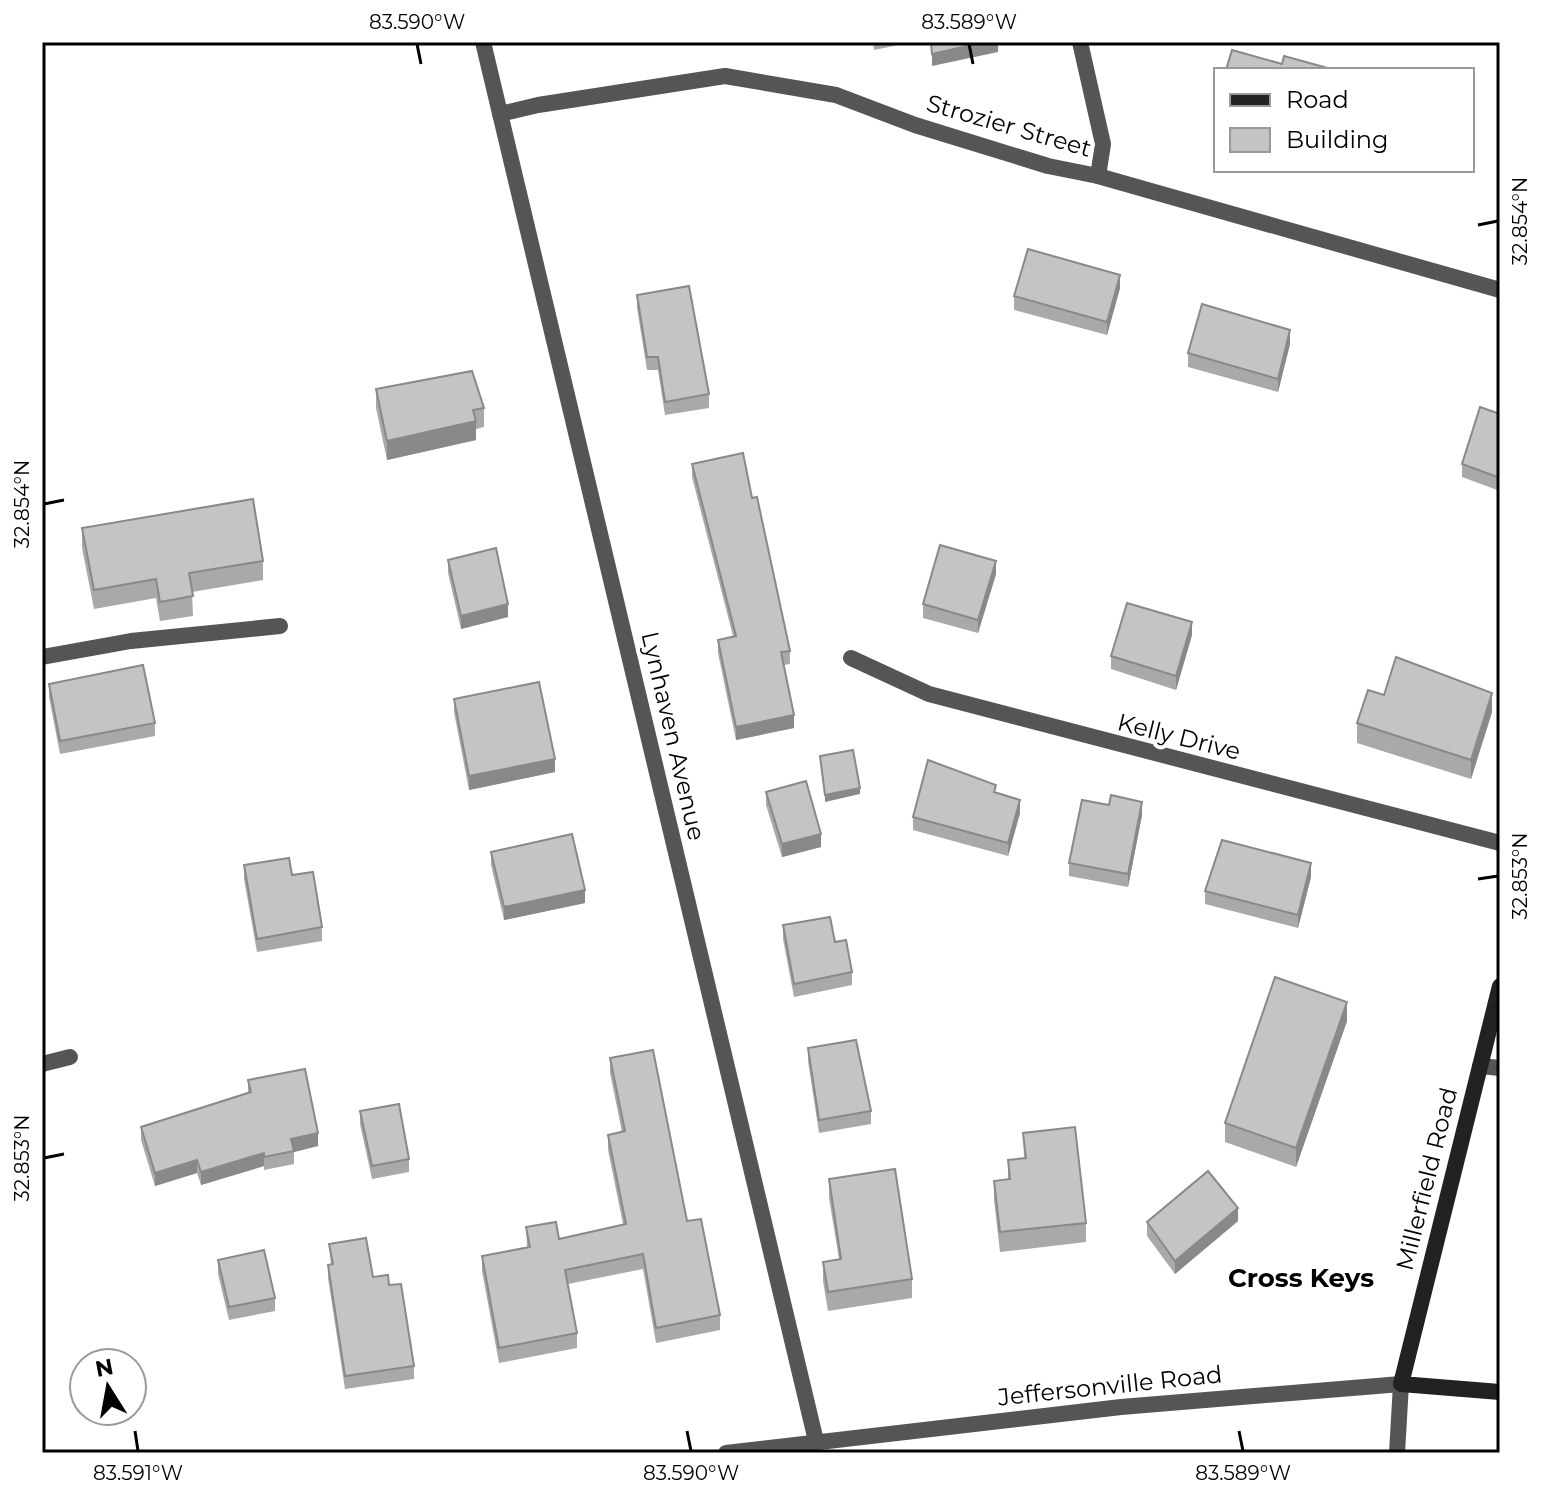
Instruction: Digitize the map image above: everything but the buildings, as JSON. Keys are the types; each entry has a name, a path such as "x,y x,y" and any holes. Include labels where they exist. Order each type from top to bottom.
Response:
{"main road":[{"name":"Millerfield Road","path":"1401,1384 1500,986"},
{"name":"Jeffersonville Road","path":"1401,1384 1500,1392"}],"street":[{"name":"Lynhaven Avenue","path":"483,42 816,1441"},
{"path":"1080,42 1103,144 1098,176"},
{"name":"Strozier Street","path":"500,114 538,105 725,76 836,95 915,125 1033,161 1098,176 1500,290"},
{"path":"42,657 131,641 280,626"},
{"name":"Kelly Drive","path":"851,658 929,694 1500,843"},
{"path":"42,1064 70,1057"},
{"path":"1480,1066 1500,1068"},
{"path":"1397,1453 1401,1384"},
{"name":"Jeffersonville Road","path":"726,1453 1121,1407 1401,1384"}],"district":[{"name":"Cross Keys","path":"1301,1278"}]}
